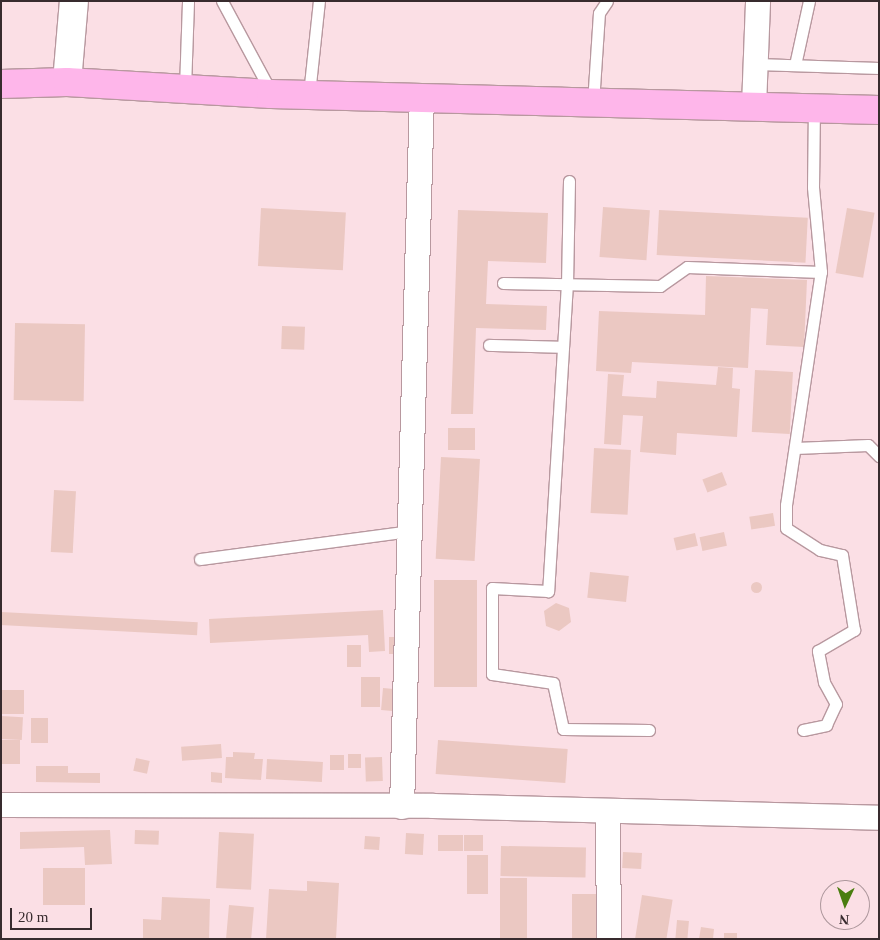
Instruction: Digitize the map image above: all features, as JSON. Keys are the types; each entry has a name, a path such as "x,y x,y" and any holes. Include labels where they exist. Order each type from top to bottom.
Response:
{"highway":[{"path":"1,84 67,82 271,94 422,97 592,104 879,110"}],"street":[{"path":"67,82 74,1"},
{"path":"754,107 758,1"},
{"path":"402,806 422,97"},
{"path":"1,805 402,806 879,818"},
{"path":"608,811 609,939"}],"lane":[{"path":"185,88 188,1"},
{"path":"222,1 271,94"},
{"path":"309,94 319,1"},
{"path":"592,104 599,13 607,1"},
{"path":"795,65 809,1"},
{"path":"756,64 879,68"},
{"path":"803,730 826,725 836,704 824,682 818,651 854,630 842,555 820,550 786,528 795,448 821,272 813,187 814,109"},
{"path":"569,181 567,283 548,591 492,588 492,674 554,683 563,729 649,730"},
{"path":"503,283 660,286 687,267 821,272"},
{"path":"489,345 563,347"},
{"path":"795,448 868,445 879,456"},
{"path":"200,559 411,531"}],"building":[{"path":"603,207 650,210 646,260 600,257"},
{"path":"261,208 346,212 343,270 258,266"},
{"path":"847,208 875,213 863,278 836,273"},
{"path":"458,210 548,213 546,263 488,261 486,304 547,306 546,330 476,328 473,414 451,414"},
{"path":"659,210 808,218 805,263 657,255"},
{"path":"706,276 807,280 804,347 766,345 768,309 751,308 748,368 632,362 631,373 596,371 599,311 705,315"},
{"path":"15,323 85,324 84,401 14,400"},
{"path":"282,326 305,327 304,350 281,349"},
{"path":"718,367 733,368 732,388 740,389 737,437 677,433 676,455 640,452 643,416 623,415 621,445 604,444 608,374 624,375 622,396 656,398 657,381 716,385"},
{"path":"755,370 793,372 790,434 752,432"},
{"path":"448,428 475,428 475,450 448,450"},
{"path":"594,448 631,450 628,515 591,513"},
{"path":"441,457 480,459 475,561 436,559"},
{"path":"722,472 727,485 707,493 702,480"},
{"path":"54,490 76,491 73,553 51,552"},
{"path":"773,513 775,526 751,530 749,517"},
{"path":"724,532 727,546 702,551 700,537"},
{"path":"695,533 698,546 676,551 674,538"},
{"path":"590,572 629,576 626,602 587,598"},
{"path":"434,580 477,580 477,687 434,687"},
{"path":"756,581 762,587 756,593 750,587"},
{"path":"556,603 569,608 571,622 559,631 546,626 544,611"},
{"path":"383,610 385,651 369,652 368,635 210,643 209,619"},
{"path":"1,612 198,622 197,635 1,625"},
{"path":"389,637 402,637 402,654 389,654"},
{"path":"347,645 361,645 361,667 347,667"},
{"path":"361,677 380,677 380,707 361,707"},
{"path":"383,688 394,689 392,711 381,710"},
{"path":"1,690 24,690 24,714 1,714"},
{"path":"1,716 23,717 22,740 1,739"},
{"path":"31,718 48,718 48,743 31,743"},
{"path":"1,740 20,740 20,764 1,764"},
{"path":"438,740 568,749 565,783 436,774"},
{"path":"221,744 222,758 182,761 181,747"},
{"path":"233,752 255,753 254,759 263,759 261,780 225,778 226,757 233,757"},
{"path":"348,754 361,754 361,768 348,768"},
{"path":"330,755 344,755 344,770 330,770"},
{"path":"382,757 383,781 366,782 365,758"},
{"path":"136,758 150,761 147,774 133,771"},
{"path":"267,759 323,762 322,782 266,779"},
{"path":"36,766 68,766 68,773 100,773 100,783 36,782"},
{"path":"211,772 222,773 222,783 211,782"},
{"path":"110,830 112,864 85,865 84,847 20,849 20,832"},
{"path":"135,830 159,831 158,845 135,844"},
{"path":"219,832 254,834 251,890 216,888"},
{"path":"406,833 424,834 423,855 405,854"},
{"path":"438,835 463,835 463,851 438,851"},
{"path":"464,835 483,835 483,851 464,851"},
{"path":"365,836 380,837 379,850 364,849"},
{"path":"501,846 586,847 585,877 500,876"},
{"path":"623,852 642,853 641,869 622,868"},
{"path":"467,855 488,855 488,894 467,894"},
{"path":"43,868 85,868 85,905 43,905"},
{"path":"500,878 527,878 527,939 500,939"},
{"path":"307,881 339,883 336,939 266,939 269,889 307,891"},
{"path":"572,894 601,894 601,939 572,939"},
{"path":"642,895 673,900 666,939 635,939"},
{"path":"162,897 210,899 209,939 143,939 143,919 161,920"},
{"path":"229,905 254,907 251,939 226,939"},
{"path":"677,920 689,921 687,939 675,939"},
{"path":"701,927 714,929 713,939 699,939"},
{"path":"724,933 737,933 737,939 724,939"}]}
